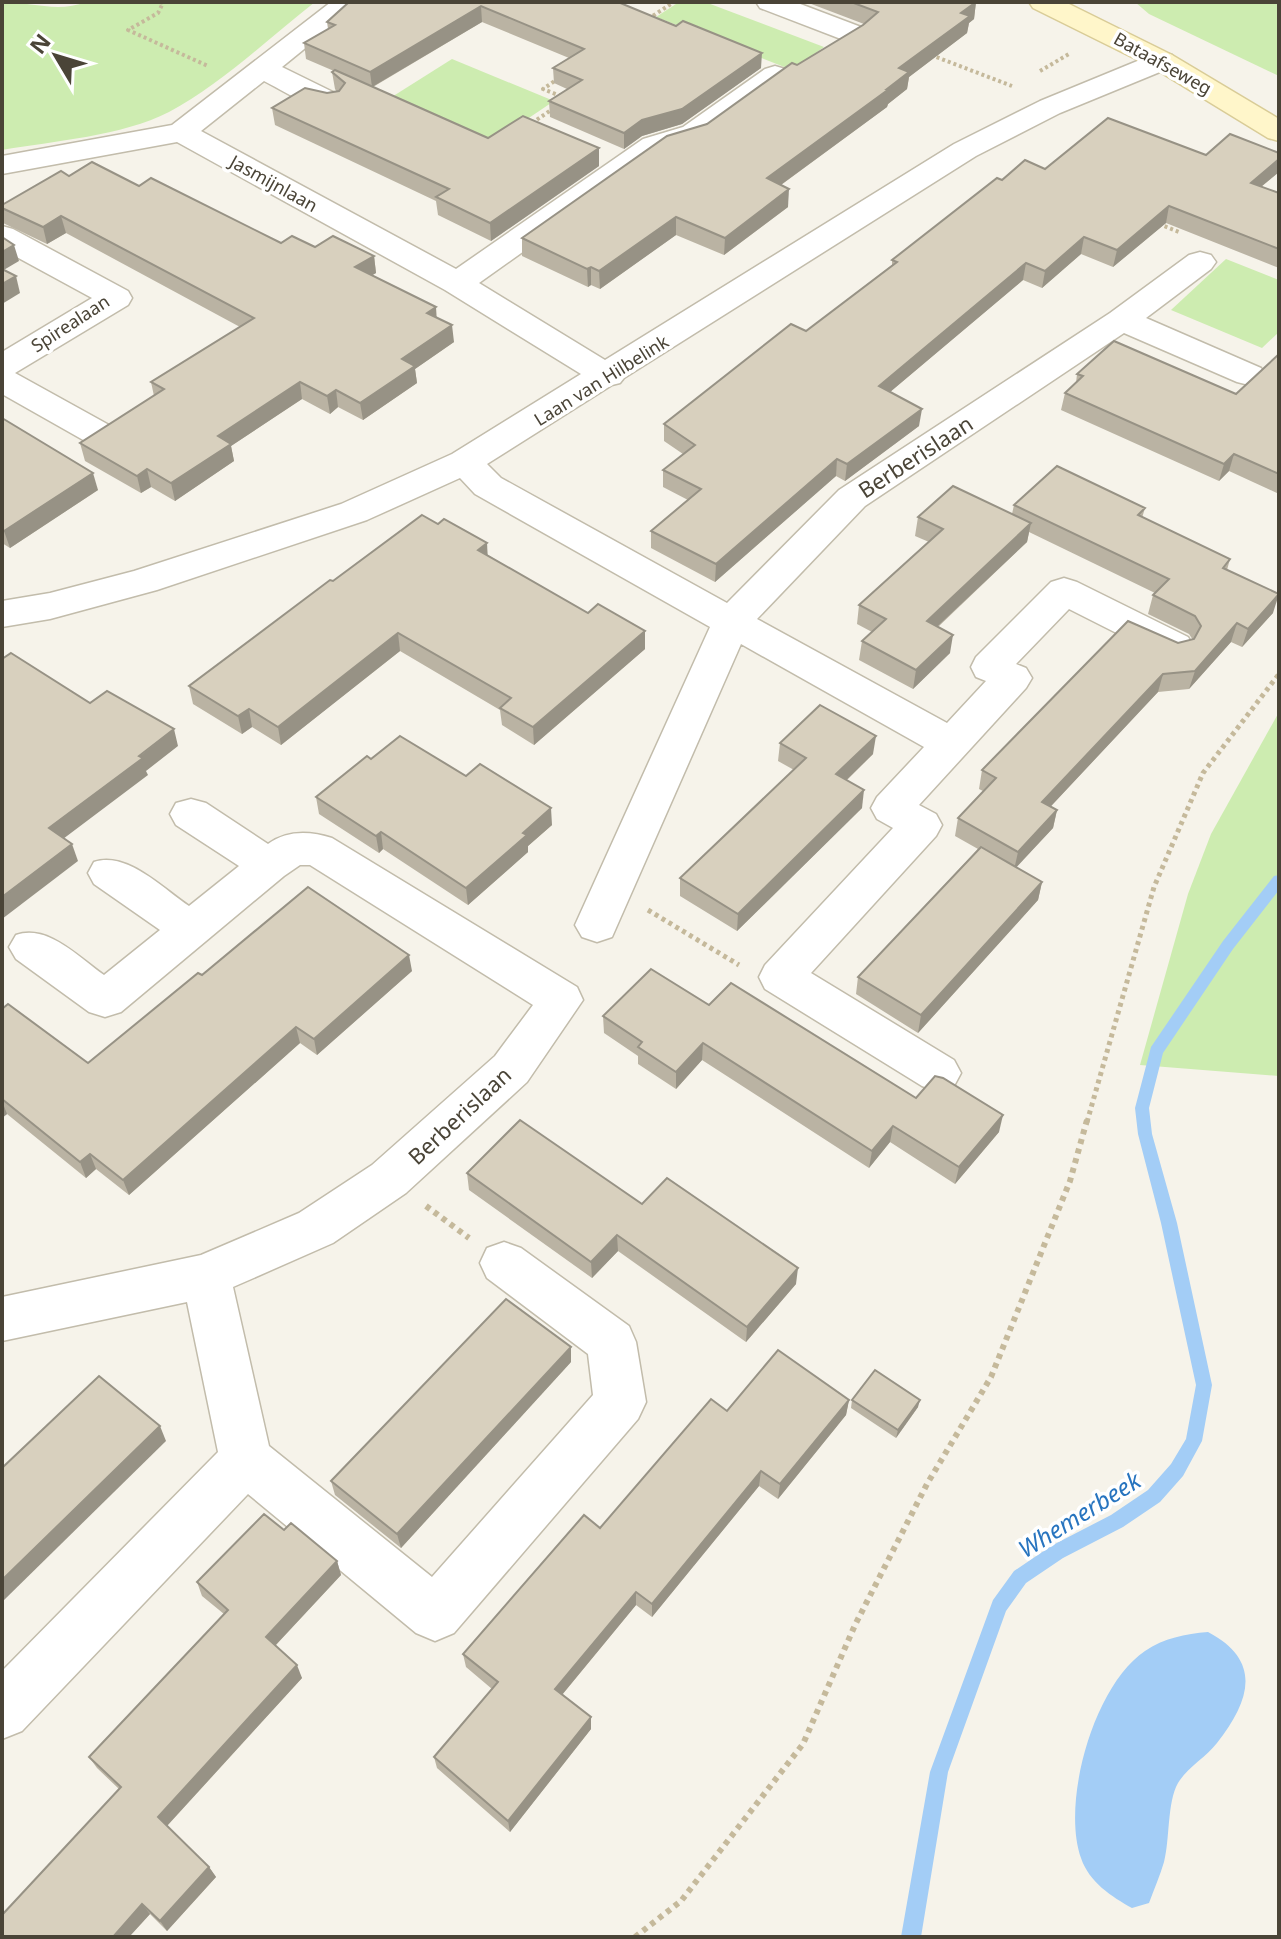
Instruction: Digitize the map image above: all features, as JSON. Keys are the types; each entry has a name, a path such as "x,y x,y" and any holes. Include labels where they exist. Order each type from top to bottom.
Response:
{"main road":[{"name":"Bataafseweg","path":"1043,2 1162,61 1279,132"}],"street":[{"path":"2,165 181,132 348,2"},
{"path":"770,2 851,33"},
{"name":"Laan van Hilbelink","path":"2,614 50,606 144,581 354,512 465,462 608,376 965,150 1050,107 1162,61"},
{"path":"457,283 613,158 694,133 777,74"},
{"path":"254,76 329,101"},
{"name":"Jasmijnlaan","path":"181,132 457,283 608,376"},
{"name":"Spirealaan","path":"2,236 116,298 2,366"},
{"name":"Berberislaan","path":"597,925 732,621 852,498 1122,320 1200,262"},
{"path":"1122,320 1249,375"},
{"path":"2,380 97,433"},
{"path":"465,462 488,486 951,744"},
{"path":"938,1073 781,977 921,825 892,808 1012,678 990,667 1064,591 1174,646"},
{"path":"191,814 269,865"},
{"name":"Berberislaan","path":"2,1319 206,1276 316,1228 389,1179 511,1069 561,1000 317,849 291,849 105,999 31,947"},
{"path":"109,873 191,929"},
{"path":"206,1276 246,1460 435,1614 620,1402 611,1342 504,1263"},
{"path":"2,1711 246,1460"}],"path":[{"path":"160,2 163,3 158,13 128,30 254,76"},
{"path":"647,19 674,2"},
{"path":"930,55 1014,87"},
{"path":"521,130 568,99 543,89 569,71"},
{"path":"1147,219 1217,248 1200,262"},
{"path":"635,1937 681,1901 803,1744 855,1625 920,1498 991,1377 1070,1181 1154,887 1203,773 1279,674"},
{"path":"614,890 748,970 781,977"},
{"path":"389,1179 504,1263"}],"green space":[{"path":"2,2 65,7 86,2 315,2 225,75 169,112 109,132 2,150"},
{"path":"679,2 705,2 824,47 792,70 656,17"},
{"path":"1135,2 1279,2 1279,76 1149,14"},
{"path":"452,59 554,101 490,144 387,100"},
{"path":"1226,259 1279,280 1279,332 1262,348 1171,310"},
{"path":"1279,712 1279,1076 1140,1065 1188,894 1211,834"}],"water":[{"path":"1208,1632 1226,1643 1244,1669 1246,1683 1243,1697 1217,1743 1178,1783 1172,1800 1166,1853 1159,1877 1149,1903 1132,1908 1095,1881 1081,1858 1075,1807 1086,1746 1111,1690 1127,1667 1160,1643 1183,1635"}],"building":[{"path":"349,2 618,2 676,26 683,21 762,53 682,109 642,120 624,133 549,101 582,80 553,68 584,49 481,6 370,72 304,43 335,25 327,22"},
{"path":"851,2 976,2 961,13 970,16 899,68 909,72 889,89 767,178 789,189 725,238 676,217 599,271 591,267 587,269 522,238 667,136 707,124 792,63 797,65 863,25 878,12"},
{"path":"335,70 488,138 523,116 599,148 490,223 436,197 449,189 272,108 305,88 327,93 339,91 345,83 332,72"},
{"path":"1108,118 1206,155 1230,134 1279,153 1279,159 1251,183 1279,193 1279,249 1169,206 1117,250 1084,237 1045,271 1026,263 879,386 922,409 847,464 837,459 716,564 651,531 701,489 663,470 695,445 664,424 791,324 806,331 897,262 892,260 997,178 1002,180 1025,160 1045,169"},
{"path":"92,162 139,186 151,178 281,243 292,236 315,247 333,236 374,256 355,267 436,307 427,313 452,325 402,359 415,366 360,403 336,390 327,396 300,382 218,436 231,444 171,483 147,469 137,476 80,443 164,389 151,382 254,318 61,216 43,227 2,208 2,205 61,171 69,176"},
{"path":"2,237 14,245 2,252"},
{"path":"2,269 16,276 2,284"},
{"path":"1114,341 1236,394 1279,354 1279,474 1234,454 1224,464 1065,393 1083,376 1077,374"},
{"path":"2,418 93,473 4,531 2,530"},
{"path":"1057,466 1145,508 1138,515 1230,559 1223,568 1279,594 1248,629 1237,623 1195,671 1163,674 1042,802 1057,810 1018,852 958,818 996,778 982,770 1128,621 1178,643 1194,639 1201,626 1195,616 1153,595 1169,579 1014,505"},
{"path":"953,486 1031,523 927,621 953,635 916,670 862,641 886,619 859,605 943,529 918,517"},
{"path":"422,515 438,524 444,519 487,543 478,550 588,613 598,604 645,631 533,727 500,708 511,698 398,633 278,727 249,709 238,716 189,686 330,580 333,581"},
{"path":"11,653 90,703 107,691 174,729 139,756 143,758 49,828 72,844 2,897 2,659"},
{"path":"820,705 876,736 836,774 864,790 738,914 680,878 806,758 780,743"},
{"path":"400,736 466,776 480,764 551,808 523,833 527,835 466,888 381,832 376,836 316,797 367,756 371,759"},
{"path":"981,847 1042,882 921,1015 858,977"},
{"path":"308,887 409,955 314,1039 296,1027 123,1180 90,1154 80,1162 2,1099 2,1009 8,1004 88,1063 198,973 202,975"},
{"path":"651,969 709,1005 731,983 916,1098 935,1076 1003,1115 959,1167 893,1126 872,1151 703,1043 676,1072 638,1047 642,1042 603,1016"},
{"path":"520,1120 642,1204 667,1178 798,1268 747,1327 617,1235 591,1262 467,1173"},
{"path":"506,1299 571,1347 397,1534 331,1481"},
{"path":"778,1350 849,1400 780,1484 761,1471 652,1604 636,1592 555,1689 591,1717 508,1821 434,1757 498,1682 463,1654 584,1515 600,1528 711,1399 727,1411"},
{"path":"875,1370 920,1400 898,1430 852,1400"},
{"path":"99,1376 160,1426 2,1580 2,1468"},
{"path":"264,1514 284,1530 291,1523 337,1561 266,1637 297,1665 158,1817 209,1867 160,1921 142,1904 113,1937 2,1937 2,1915 121,1787 89,1757 228,1610 197,1582"}],"waterway":[{"name":"Whemerbeek","path":"911,1937 939,1772 999,1606 1020,1577 1154,1496 1177,1470 1194,1441 1204,1385 1169,1223 1145,1134 1142,1108 1156,1051 1228,945 1279,880"}]}
